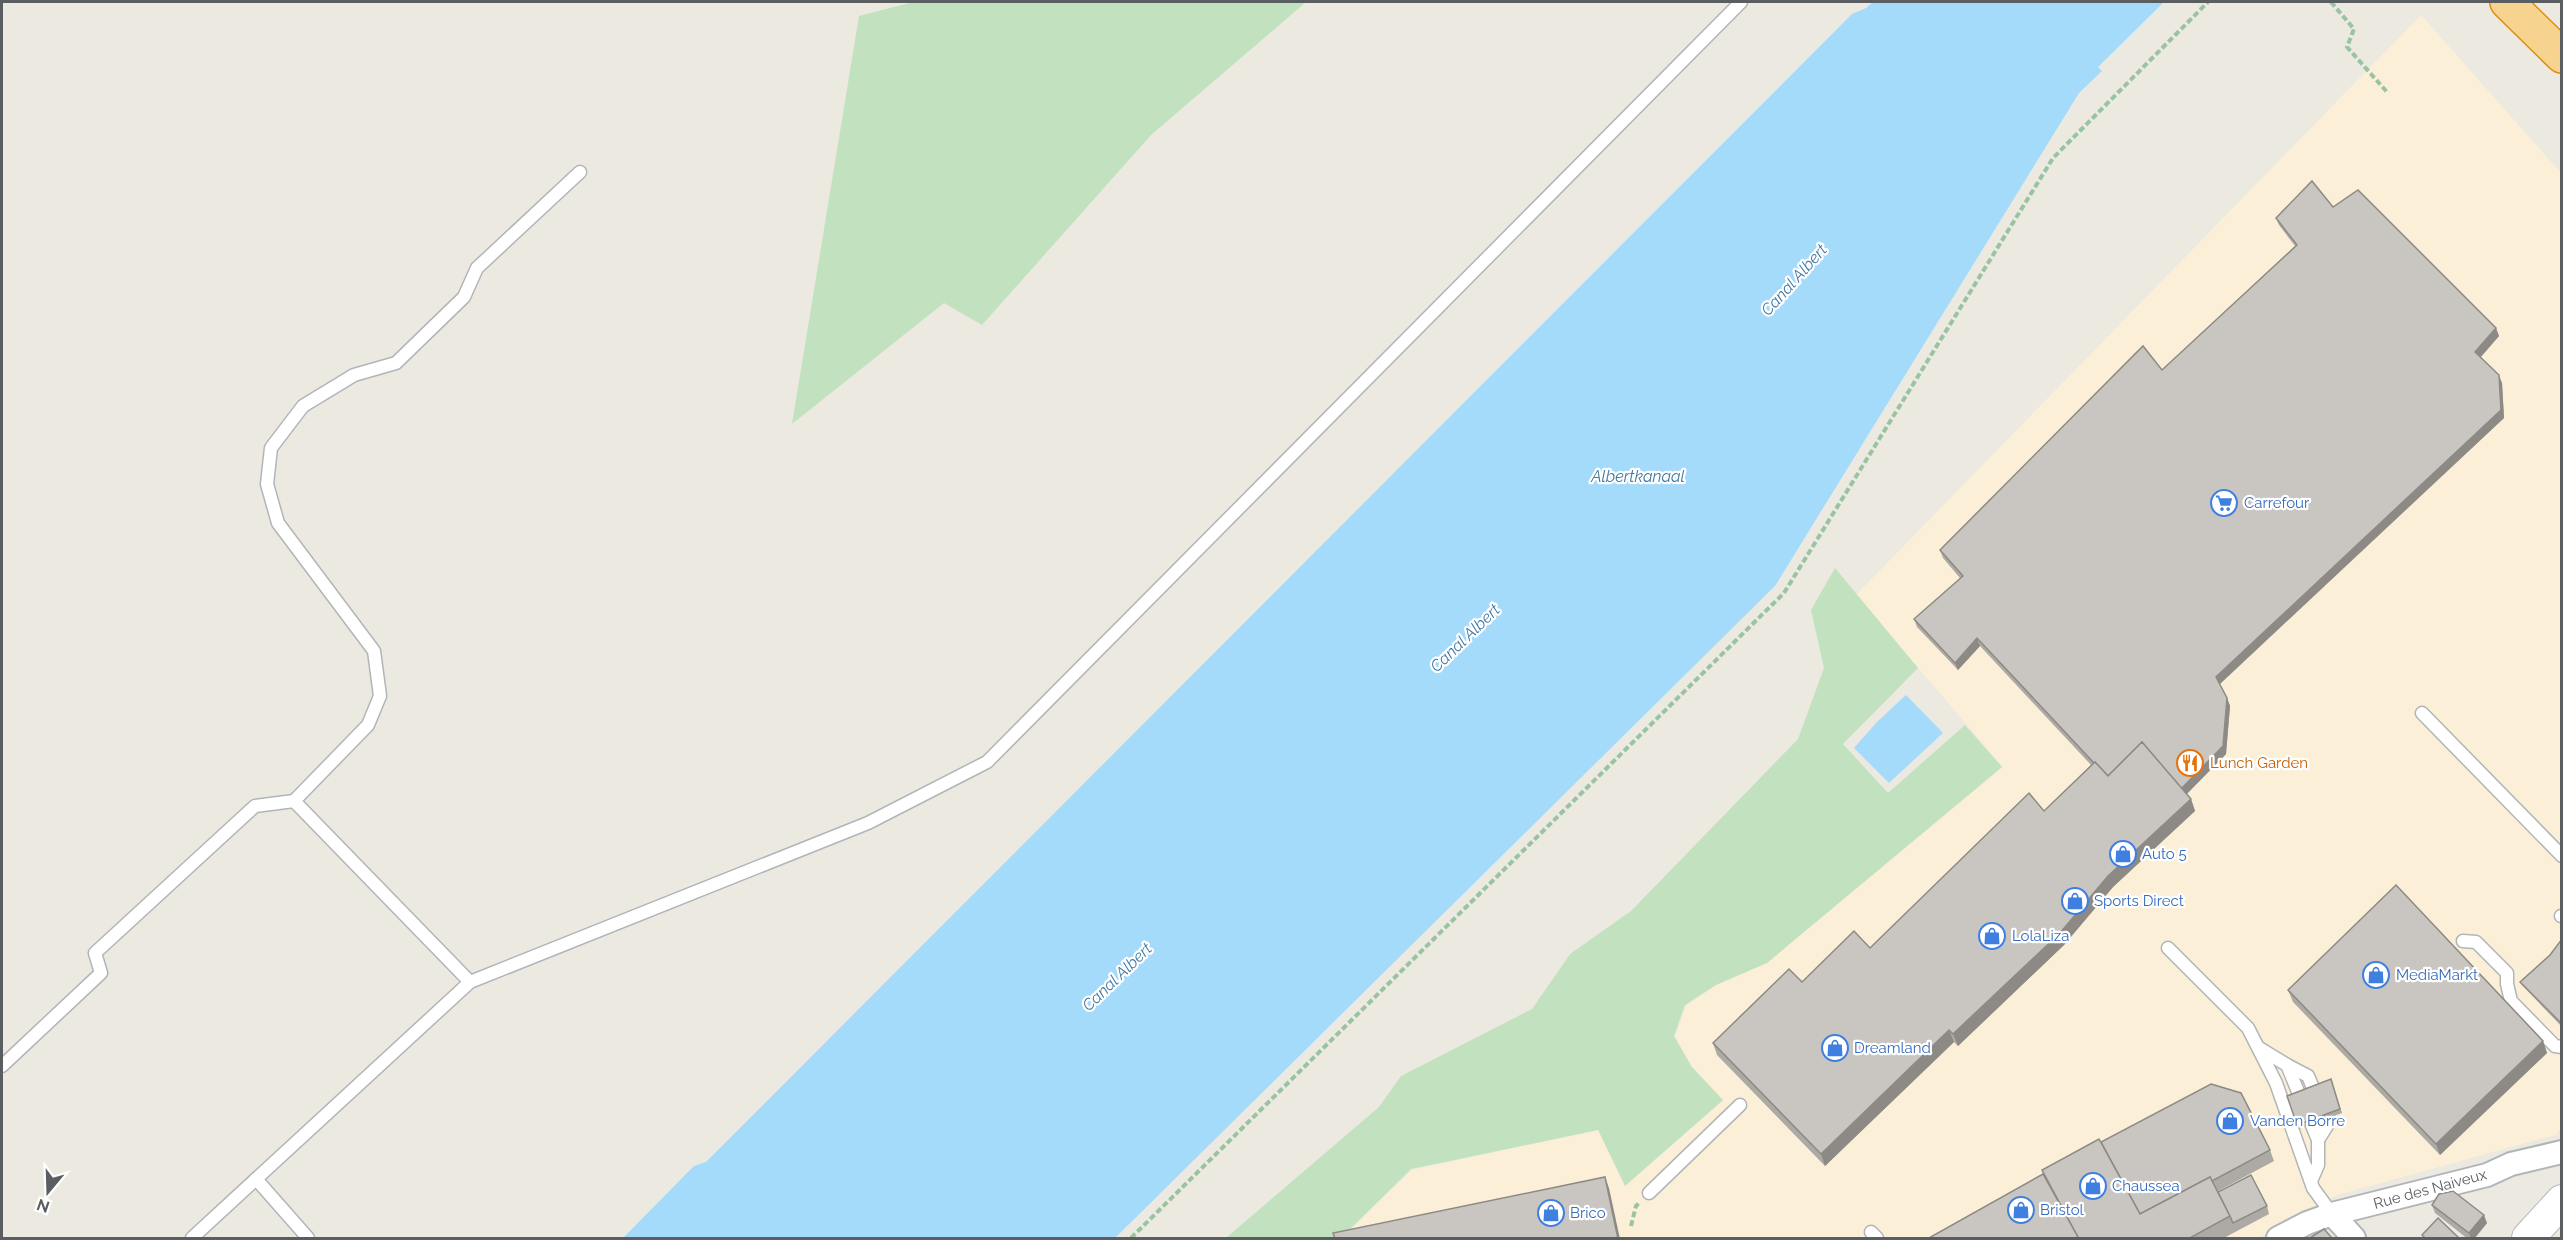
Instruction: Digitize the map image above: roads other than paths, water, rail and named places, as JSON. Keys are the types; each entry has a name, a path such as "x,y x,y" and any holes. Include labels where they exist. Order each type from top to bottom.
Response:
{"highway":[{"path":"2507,2 2562,56"}],"main road":[{"path":"2544,1220 2562,1178"}],"street":[{"name":"Rue des Naiveux","path":"2278,1239 2307,1223 2332,1215 2487,1175 2511,1164 2562,1152"},
{"path":"2332,1215 2354,1239"}],"lane":[{"path":"192,1239 470,982 868,823 987,762 1741,2"},
{"path":"2,1066 101,973 95,953 255,806 294,801 368,724 380,696 374,651 278,523 267,484 271,448 303,406 354,375 396,363 464,297 477,268 580,172"},
{"path":"2422,713 2562,856"},
{"path":"294,801 470,982"},
{"path":"2463,941 2507,984 2511,1001 2555,1047 2562,1047"},
{"path":"2168,948 2248,1028 2276,1083 2311,1181 2332,1215"},
{"path":"2258,1047 2287,1065 2318,1140 2318,1165 2311,1181"},
{"path":"1646,1197 1740,1105"},
{"path":"256,1179 305,1237"}],"water":[{"name":"Albertkanaal","path":"1873,2 2164,2 2098,67 2102,71 2079,93 1775,586 1115,1238 623,1238 694,1166 706,1162 1852,14"},
{"path":"1906,695 1943,733 1889,783 1854,748"}],"place":[{"name":"Carrefour","path":"2224,503"},
{"name":"Lunch Garden","path":"2190,763"},
{"name":"Auto 5","path":"2123,854"},
{"name":"Sports Direct","path":"2075,901"},
{"name":"LolaLiza","path":"1992,936"},
{"name":"MediaMarkt","path":"2376,975"},
{"name":"Dreamland","path":"1835,1048"},
{"name":"Vanden Borre","path":"2230,1121"},
{"name":"Chaussea","path":"2093,1186"},
{"name":"Bristol","path":"2021,1210"},
{"name":"Brico","path":"1551,1213"}],"water label":[{"name":"Canal Albert","path":"1794,280"},
{"name":"Canal Albert","path":"1465,638"},
{"name":"Canal Albert","path":"1117,977"}]}
